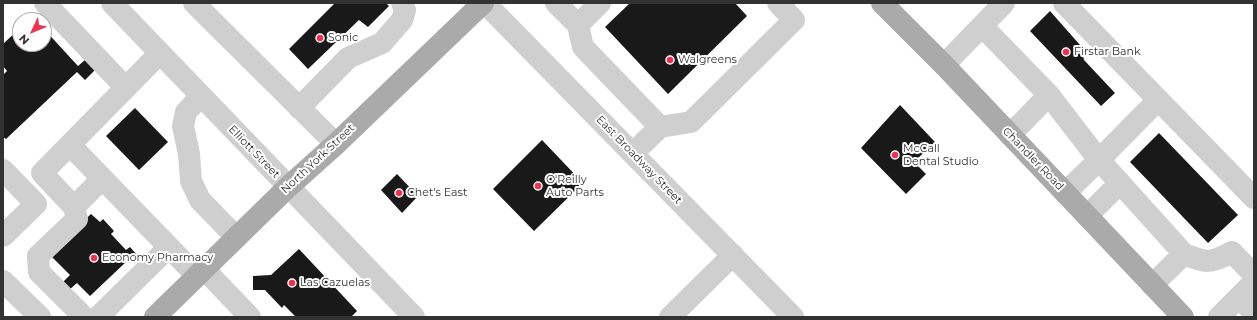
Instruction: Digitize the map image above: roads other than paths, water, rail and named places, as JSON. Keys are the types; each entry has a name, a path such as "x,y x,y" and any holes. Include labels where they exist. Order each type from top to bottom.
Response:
{"main road":[{"name":"North York Street","path":"155,317 288,187 336,144 484,3"},
{"name":"Chandler Road","path":"882,3 944,65 1183,317"}],"street":[{"path":"46,3 126,88"},
{"name":"Elliott Street","path":"112,3 414,317"},
{"path":"194,3 336,144"},
{"path":"300,108 348,58 382,43 402,20 405,10 402,3"},
{"name":"East Broadway Street","path":"484,3 793,317"},
{"path":"556,3 578,25 583,47 660,127"},
{"path":"578,25 600,3"},
{"path":"633,153 660,127 691,122 794,20 778,3"},
{"path":"944,65 1004,3"},
{"path":"1064,3 1254,198"},
{"path":"982,26 1049,95 1099,160 1184,254 1202,260 1216,260 1232,252 1254,275"},
{"path":"84,317 39,272 38,256 77,218 74,206 42,173 160,53"},
{"path":"1010,135 1049,95"},
{"path":"202,96 186,112 183,126 189,154 191,181 200,200 236,237"},
{"path":"1066,193 1158,100"},
{"path":"70,145 169,247 200,272 250,317"},
{"path":"3,170 36,204 3,236"},
{"path":"74,206 102,179"},
{"path":"1087,216 1120,183"},
{"path":"98,317 169,247"},
{"path":"1152,285 1184,254"},
{"path":"670,317 733,255"},
{"path":"3,281 40,317"},
{"path":"1219,317 1246,290 1254,313"}],"place":[{"name":"Sonic","path":"320,38"},
{"name":"Firstar Bank","path":"1066,52"},
{"name":"Walgreens","path":"670,60"},
{"name":"McCall Dental Studio","path":"895,155"},
{"name":"O'Reilly Auto Parts","path":"538,186"},
{"name":"Chet's East","path":"399,193"},
{"name":"Economy Pharmacy","path":"94,258"},
{"name":"Las Cazuelas","path":"292,283"}]}
